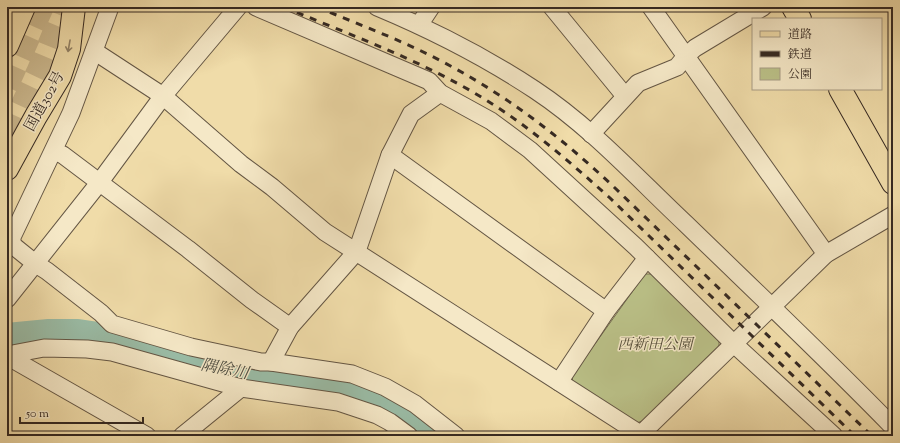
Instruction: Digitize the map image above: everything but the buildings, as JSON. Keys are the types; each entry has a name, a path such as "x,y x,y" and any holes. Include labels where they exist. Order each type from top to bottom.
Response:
{"main road":[{"path":"7,46 24,7"},
{"name":"国道302号","path":"7,169 60,76 69,49 74,7"},
{"path":"793,7 799,18"},
{"path":"841,90 893,183"}],"street":[{"path":"110,7 71,113 12,237 12,243 15,247 96,309 112,324 191,347 260,362 271,362 352,374 385,387 416,404 456,436"},
{"path":"7,299 99,183 163,96 238,7"},
{"path":"256,7 429,81 440,94 491,122 530,150 630,241 734,344 834,436"},
{"path":"377,7 419,25 478,55 535,90 570,116 591,134 772,308 893,427"},
{"path":"419,25 431,7"},
{"path":"552,7 625,96"},
{"path":"651,7 826,254"},
{"path":"591,134 638,83 677,67 695,48 763,7"},
{"path":"94,51 163,96 241,164 272,187 325,232 641,436 826,254 893,215"},
{"path":"271,362 290,327 357,252 390,155 411,114 440,94"},
{"path":"54,151 62,155 188,249 252,300 290,327"},
{"path":"390,155 606,311"},
{"path":"559,382 606,311 647,258"},
{"path":"7,355 44,348 87,349 112,352 241,388 338,402 376,415 390,422 409,436"},
{"path":"7,355 147,436"},
{"path":"182,436 241,388"}],"green space":[{"name":"西新田公園","path":"645,274 652,274 719,340 719,348 643,421 636,423 573,383 572,376"}],"waterway":[{"name":"隅除川","path":"7,338 49,334 78,334 125,341 204,365 333,387 362,394 390,405 411,419 432,436"}],"tunnel":[{"path":"7,87 43,7"},
{"path":"7,136 38,70 64,7"}],"railway":[{"path":"284,7 418,63 469,90 525,126 610,198 855,436"},
{"path":"317,7 398,40 445,63 469,76 513,104 555,135 615,188 872,436"}]}
